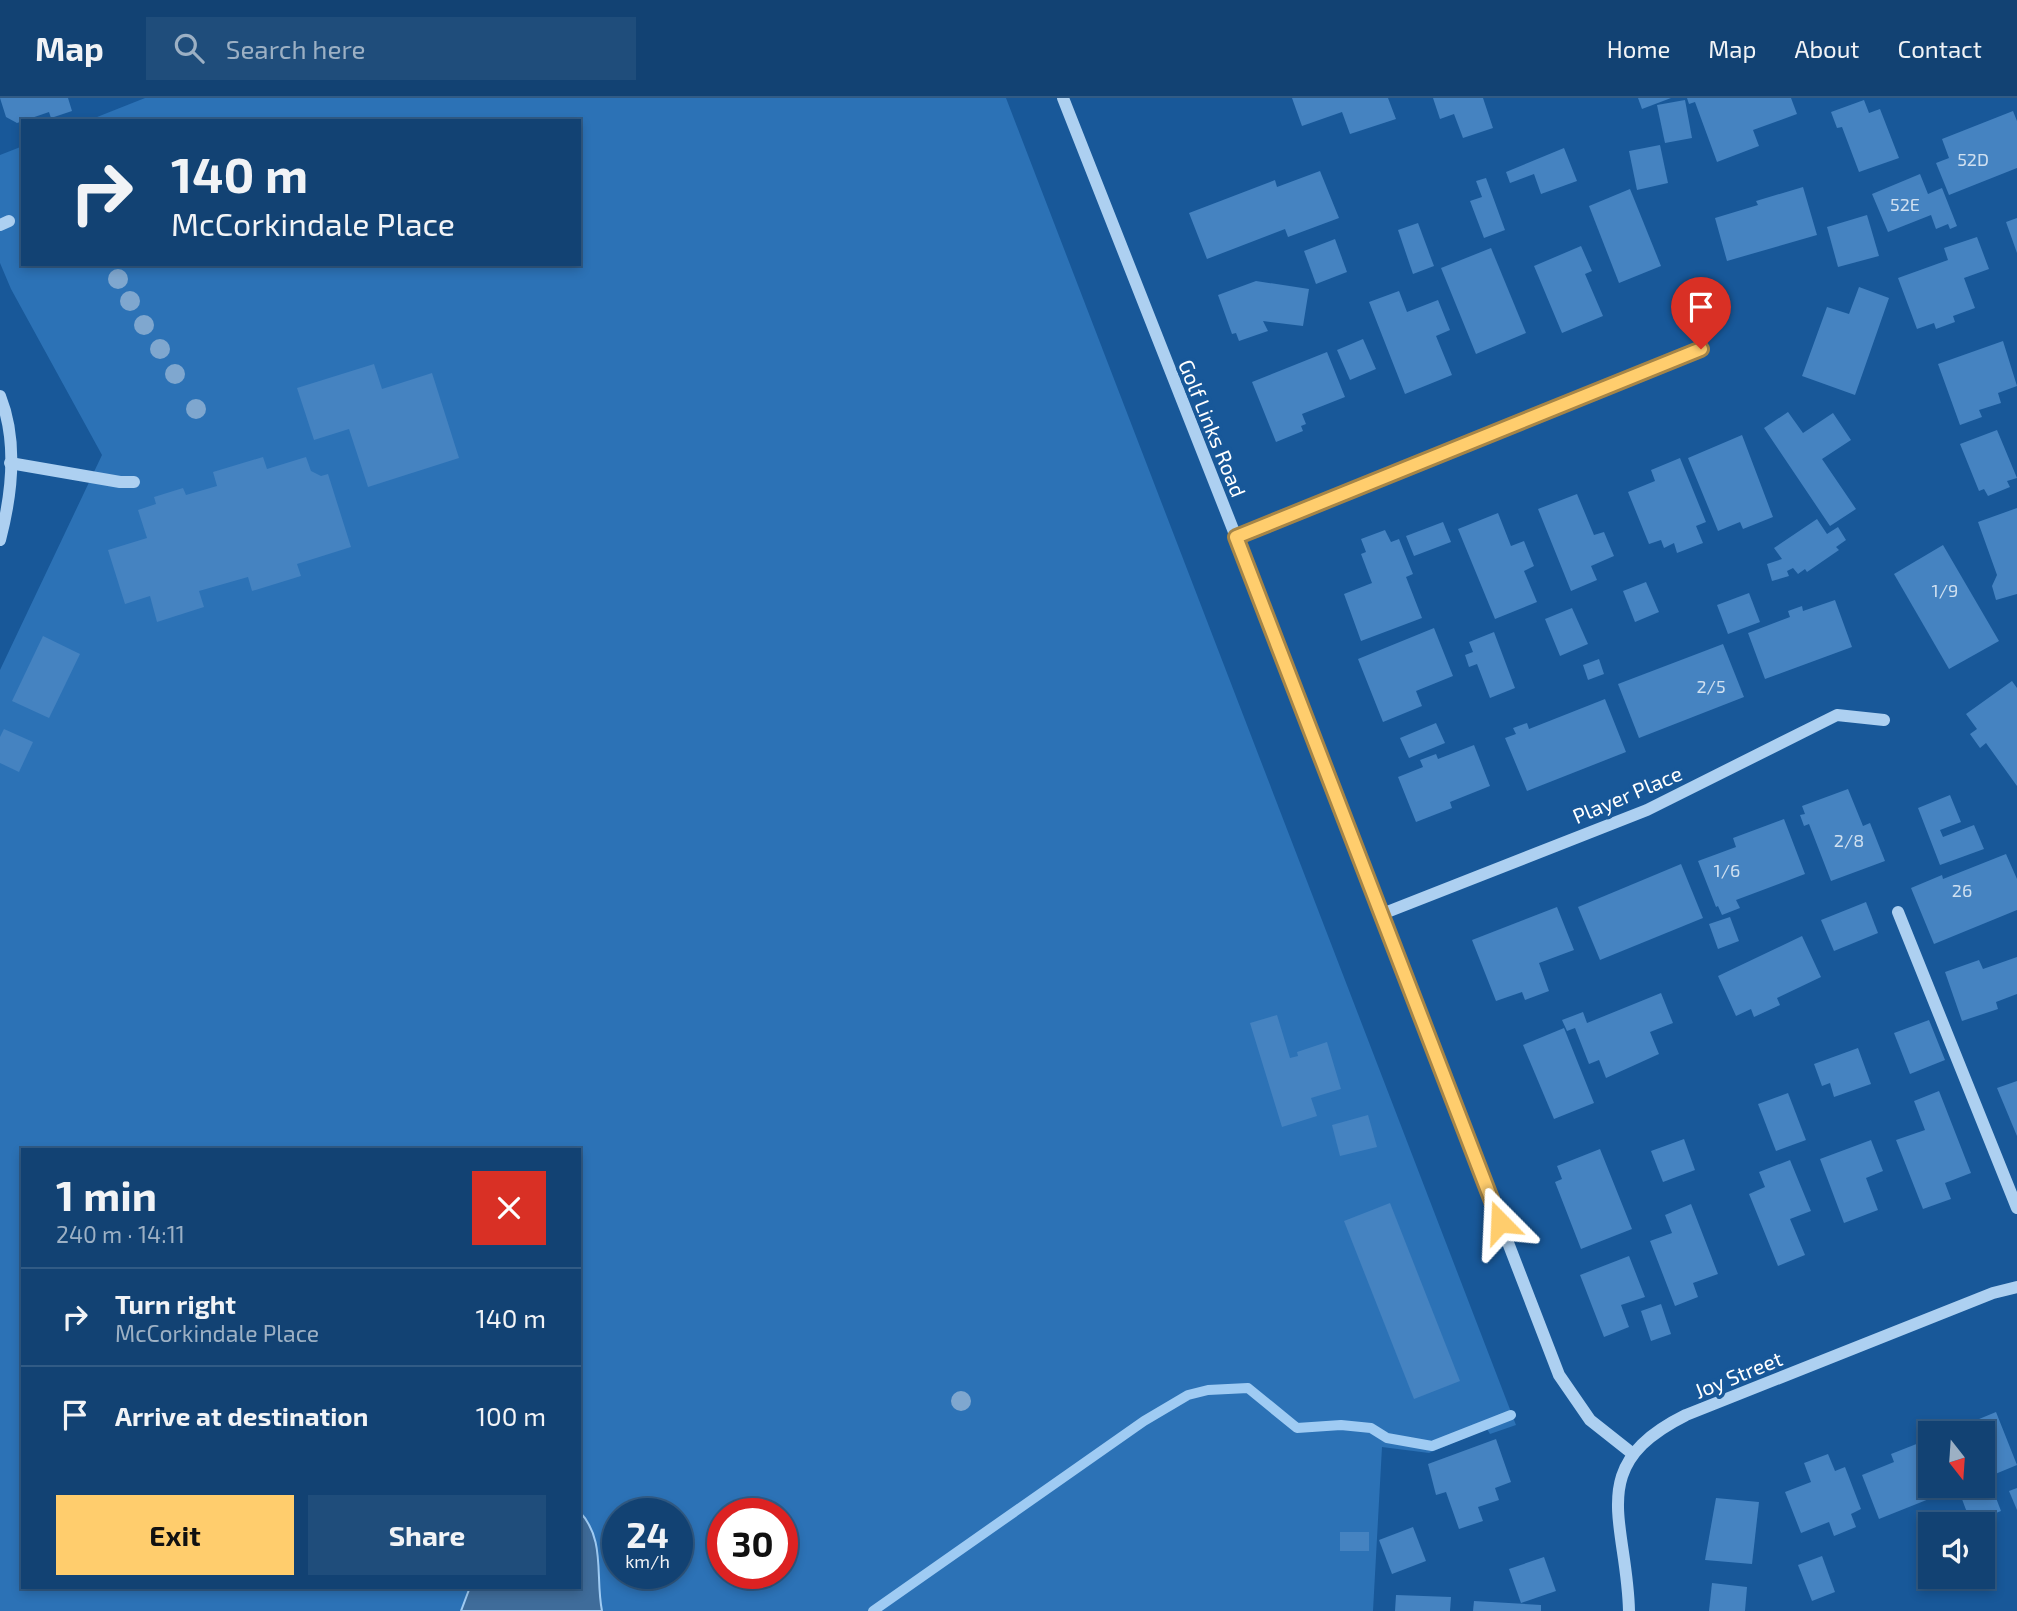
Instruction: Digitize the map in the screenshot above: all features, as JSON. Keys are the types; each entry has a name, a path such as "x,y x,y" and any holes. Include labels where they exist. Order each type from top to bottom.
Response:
{"street":[{"name":"Golf Links Road","path":"1063,98 1236,537 1559,1375 1590,1420 1633,1454"},
{"path":"1236,537 1701,349"},
{"path":"0,396 10,432 10,491 0,540"},
{"path":"10,463 120,482 134,482"},
{"name":"Player Place","path":"1382,914 1647,810 1837,715 1884,720"},
{"path":"1898,912 2017,1208"},
{"name":"Joy Street","path":"1629,1611 1617,1489 1633,1454 1667,1424 1993,1293 2017,1287"}],"shaded area":[{"path":"145,98 1006,98 1516,1425 1490,1434 1487,1429 1429,1453 1382,1447 1373,1611 0,1611 0,670 102,455 11,289 0,263 0,155 21,147 21,266 581,266 581,119 92,119"},
{"path":"581,1514 593,1534 596,1546 602,1611 461,1611 469,1589 581,1589"}],"building":[{"path":"0,98 68,98 72,111 51,118 49,112 21,119 17,123 6,117"},
{"path":"1292,98 1388,98 1396,119 1350,134 1342,112 1302,126"},
{"path":"1433,98 1483,98 1493,128 1463,138 1454,114 1440,119"},
{"path":"1638,98 1671,98 1642,109"},
{"path":"1687,98 1791,98 1797,114 1753,130 1759,146 1717,162 1695,102 1689,104"},
{"path":"1685,100 1692,138 1665,143 1657,105"},
{"path":"1864,100 1869,113 1880,109 1899,158 1859,172 1842,127 1837,128 1831,112"},
{"path":"2013,111 2017,121 2017,168 1949,195 1936,163 1949,158 1942,139"},
{"path":"1660,145 1668,183 1637,190 1629,151"},
{"path":"1564,148 1577,181 1541,194 1534,174 1510,183 1506,172"},
{"path":"1320,171 1339,218 1288,237 1285,229 1207,259 1189,213 1275,180 1277,187"},
{"path":"1920,174 1928,194 1942,188 1957,226 1950,229 1948,224 1936,229 1931,215 1888,232 1872,194"},
{"path":"1486,178 1505,230 1484,238 1470,201 1482,197 1476,181"},
{"path":"1803,187 1817,235 1727,261 1715,218 1758,205 1756,201"},
{"path":"1630,189 1661,266 1619,283 1589,206"},
{"path":"1867,215 1879,256 1838,267 1827,227"},
{"path":"2017,218 2017,253 2006,222"},
{"path":"1418,223 1434,266 1413,274 1398,230"},
{"path":"1977,237 1989,269 1964,278 1975,308 1953,316 1955,322 1936,329 1934,323 1917,329 1898,278 1948,260 1944,248"},
{"path":"1335,239 1347,272 1316,284 1304,251"},
{"path":"1581,246 1592,271 1585,274 1603,316 1562,333 1534,266"},
{"path":"1491,248 1526,333 1476,354 1441,268"},
{"path":"1256,281 1309,289 1303,326 1263,321 1268,331 1239,341 1236,333 1232,334 1218,295"},
{"path":"1859,287 1889,298 1855,395 1802,376 1827,307 1849,314"},
{"path":"1399,291 1407,312 1438,300 1450,330 1436,336 1452,375 1405,394 1369,302"},
{"path":"1363,339 1376,369 1350,380 1337,350"},
{"path":"2003,341 2017,386 1998,393 2001,403 1979,410 1982,417 1960,425 1938,364"},
{"path":"1327,352 1345,397 1302,414 1306,424 1301,426 1303,431 1276,442 1252,382"},
{"path":"374,364 382,389 432,373 459,458 368,487 349,429 314,440 297,388"},
{"path":"1788,412 1803,433 1833,413 1851,440 1822,459 1856,509 1830,526 1764,428"},
{"path":"1997,430 2017,478 2007,481 2010,487 1988,496 1984,489 1979,491 1960,444"},
{"path":"1742,435 1773,517 1743,529 1740,522 1718,531 1688,458"},
{"path":"263,457 267,469 306,457 311,471 321,476 328,474 351,547 297,564 301,576 252,591 248,577 199,591 204,607 157,622 150,596 125,604 108,550 147,538 138,510 156,504 154,497 183,488 186,495 217,486 213,472"},
{"path":"1680,458 1706,522 1696,526 1703,543 1677,553 1674,543 1664,548 1661,540 1649,544 1628,492 1655,481 1651,470"},
{"path":"1577,494 1594,535 1604,532 1614,556 1591,566 1597,580 1571,591 1538,509"},
{"path":"2017,508 2017,594 1996,600 1992,586 1997,575 1978,522"},
{"path":"1498,513 1511,546 1524,541 1534,566 1524,571 1537,602 1495,619 1458,529"},
{"path":"1817,519 1827,534 1838,527 1846,540 1836,547 1839,550 1807,572 1805,569 1798,574 1793,568 1787,571 1789,576 1772,581 1767,564 1782,559 1774,548"},
{"path":"1443,522 1451,542 1414,556 1406,536"},
{"path":"1385,530 1391,542 1399,539 1413,574 1406,577 1422,618 1361,641 1344,594 1372,583 1361,554 1366,552 1361,539"},
{"path":"1943,545 1999,641 1949,669 1894,574"},
{"path":"1646,582 1659,612 1635,622 1623,591"},
{"path":"1749,593 1760,622 1728,634 1717,605"},
{"path":"1835,600 1852,647 1765,679 1748,633 1790,617 1788,611 1802,606 1803,611"},
{"path":"1572,608 1588,644 1560,656 1545,619"},
{"path":"1434,628 1453,676 1416,691 1422,706 1383,722 1358,659"},
{"path":"1494,632 1515,688 1490,698 1477,664 1469,667 1465,655 1473,652 1469,642"},
{"path":"43,636 80,654 49,718 12,701"},
{"path":"1723,644 1744,697 1639,738 1618,684"},
{"path":"1599,659 1604,674 1588,680 1583,665"},
{"path":"2012,681 2017,688 2017,786 1986,743 1980,748 1970,734 1977,729 1966,714"},
{"path":"1605,699 1626,752 1527,791 1505,738 1516,734 1513,728 1527,723 1529,729"},
{"path":"1436,723 1445,743 1409,758 1400,738"},
{"path":"4,729 33,742 19,772 0,763 0,737"},
{"path":"1474,745 1490,786 1450,802 1452,808 1416,822 1398,777 1423,767 1420,760 1436,754 1438,759"},
{"path":"1848,789 1863,826 1870,823 1885,861 1831,881 1809,824 1804,826 1800,815 1805,814 1802,806"},
{"path":"1950,795 1961,822 1940,830 1943,837 1974,825 1984,849 1940,865 1918,808"},
{"path":"1784,819 1805,874 1736,900 1740,908 1722,915 1718,906 1716,907 1698,861 1736,847 1733,838"},
{"path":"2006,854 2017,879 2017,910 1934,944 1911,888 1942,875 1943,879"},
{"path":"1681,864 1703,918 1600,960 1578,907"},
{"path":"1866,902 1878,933 1834,951 1821,920"},
{"path":"1557,907 1574,950 1539,963 1549,991 1525,1000 1522,992 1496,1001 1472,940"},
{"path":"1730,917 1739,941 1718,949 1709,924"},
{"path":"1802,936 1821,977 1777,998 1780,1005 1754,1017 1751,1009 1736,1016 1718,976"},
{"path":"2017,957 2017,994 1996,1002 1998,1009 1962,1021 1945,972 1979,960 1983,969"},
{"path":"1661,993 1673,1023 1650,1032 1659,1054 1606,1078 1599,1060 1589,1064 1575,1028 1567,1031 1562,1020 1583,1012 1587,1023"},
{"path":"1277,1015 1290,1058 1298,1056 1297,1052 1327,1042 1341,1089 1311,1098 1317,1116 1282,1127 1250,1023"},
{"path":"1929,1020 1945,1060 1910,1074 1894,1033"},
{"path":"1564,1028 1594,1103 1554,1119 1523,1045"},
{"path":"1858,1048 1871,1084 1834,1097 1830,1083 1822,1086 1814,1064"},
{"path":"2017,1081 2017,1136 1997,1088"},
{"path":"1939,1091 1971,1173 1945,1183 1951,1199 1923,1209 1896,1140 1925,1130 1914,1101"},
{"path":"1788,1093 1806,1140 1776,1151 1758,1104"},
{"path":"1368,1115 1377,1147 1340,1156 1332,1125"},
{"path":"1684,1139 1695,1170 1663,1182 1651,1151"},
{"path":"1871,1140 1883,1171 1866,1178 1878,1210 1844,1223 1820,1159"},
{"path":"1600,1149 1632,1229 1581,1249 1555,1182 1562,1179 1557,1166"},
{"path":"1790,1160 1811,1211 1790,1219 1805,1255 1778,1266 1749,1194 1765,1187 1759,1172"},
{"path":"1390,1203 1460,1381 1414,1399 1344,1221"},
{"path":"1691,1204 1718,1274 1693,1283 1698,1297 1675,1306 1650,1241 1672,1233 1665,1215"},
{"path":"1629,1256 1645,1297 1621,1305 1629,1327 1604,1337 1580,1275"},
{"path":"1661,1304 1671,1334 1651,1341 1641,1311"},
{"path":"1996,1412 2017,1465 1995,1474 1995,1421 1974,1421"},
{"path":"1496,1439 1511,1482 1495,1488 1499,1500 1478,1507 1483,1521 1459,1529 1446,1492 1436,1495 1428,1464"},
{"path":"1918,1443 1918,1498 1932,1498 1879,1519 1862,1475 1894,1462 1891,1454"},
{"path":"1828,1454 1835,1471 1845,1467 1861,1509 1851,1514 1856,1527 1834,1536 1829,1522 1801,1533 1785,1492 1811,1482 1804,1463"},
{"path":"2017,1488 2017,1510 2009,1491"},
{"path":"1995,1495 2001,1511 1995,1513 1967,1512 1962,1498 1995,1498"},
{"path":"1716,1498 1759,1502 1752,1564 1705,1560"},
{"path":"1413,1527 1426,1561 1392,1574 1379,1540"},
{"path":"1340,1532 1369,1532 1369,1551 1340,1551"},
{"path":"1822,1556 1835,1592 1812,1601 1798,1565"},
{"path":"1544,1557 1556,1591 1521,1603 1509,1569"},
{"path":"1712,1583 1747,1587 1745,1611 1709,1611"},
{"path":"1396,1595 1451,1597 1450,1611 1395,1611"},
{"path":"1474,1601 1541,1605 1541,1611 1473,1611"}],"waterway":[{"path":"873,1611 1144,1421 1188,1395 1208,1390 1248,1388 1297,1428 1341,1425 1371,1428 1387,1438 1432,1446 1511,1415"}],"route":[{"path":"1500,1222 1236,537 1701,349"}]}
